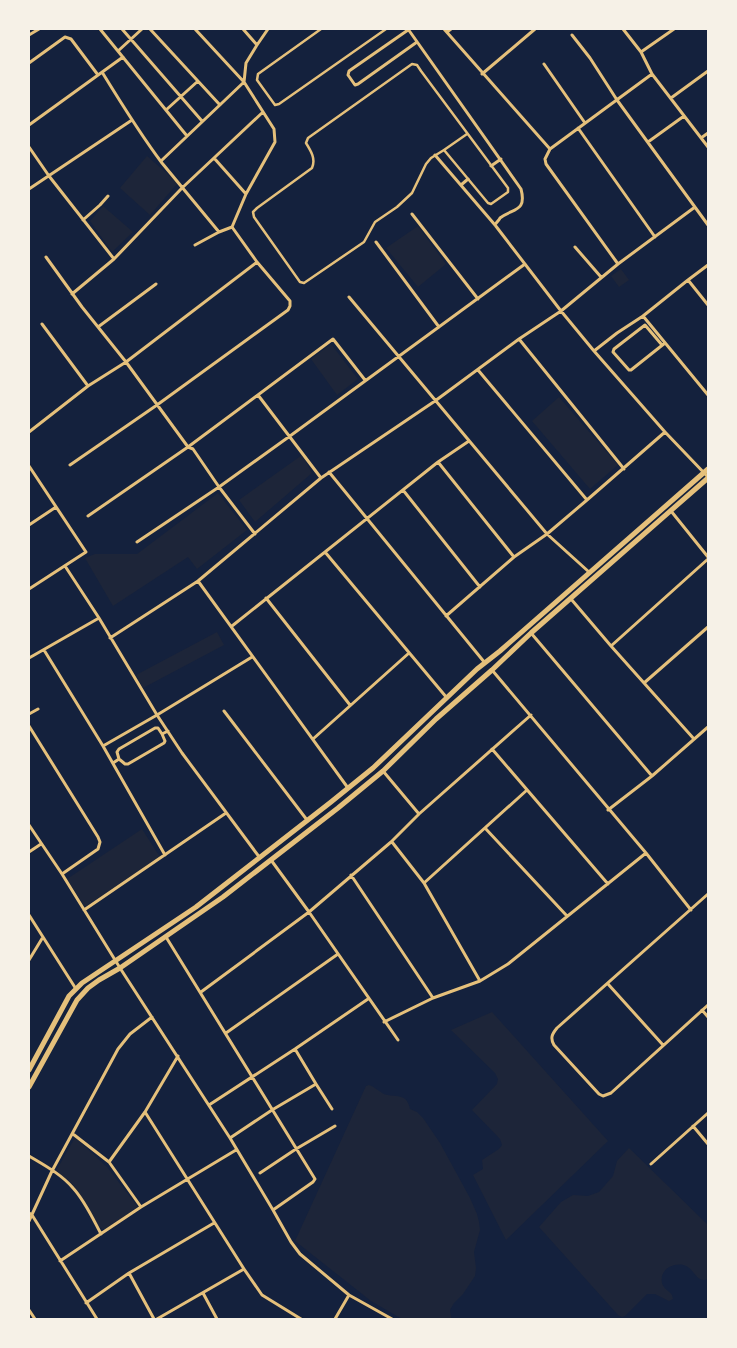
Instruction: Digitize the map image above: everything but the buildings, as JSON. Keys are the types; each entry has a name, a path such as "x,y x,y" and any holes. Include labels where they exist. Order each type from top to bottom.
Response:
{"main road":[{"path":"29,1087 77,1000 88,988 202,913 383,771 436,719 671,510 707,474"},
{"path":"29,1070 31,1061 69,996 76,989 94,974 116,962 196,907 308,821 373,768 485,663 589,572 707,474"}],"street":[{"path":"29,35 39,29"},
{"path":"100,29 187,136"},
{"path":"122,29 202,121"},
{"path":"118,51 142,29"},
{"path":"150,29 220,104"},
{"path":"194,29 244,82 274,129 275,142 246,194 232,226 195,245"},
{"path":"243,29 256,44"},
{"path":"161,161 244,82 246,63 256,44 268,29"},
{"path":"321,29 258,74 257,80 275,105 386,29"},
{"path":"417,42 358,84 355,85 348,76 349,71 408,29 521,189 522,202 518,208 500,218 495,225"},
{"path":"451,29 446,30 482,74 550,149"},
{"path":"482,74 535,29"},
{"path":"622,29 641,52 652,74 708,147"},
{"path":"641,52 674,29"},
{"path":"572,36 590,58 617,100 708,225"},
{"path":"29,64 66,37 71,39 100,74 161,161 220,232"},
{"path":"29,124 123,57"},
{"path":"444,150 488,203 493,203 508,191 491,166 417,65 412,64 308,138 306,143 313,157 312,168 254,210 254,217 300,282 304,283 364,242 375,222 397,207 412,193 426,164 436,155 467,134"},
{"path":"544,64 585,123"},
{"path":"670,98 708,71"},
{"path":"618,264 546,164 545,158 550,149 652,74"},
{"path":"166,110 198,81"},
{"path":"72,294 114,259 182,188 263,112"},
{"path":"648,142 684,116"},
{"path":"29,189 132,120"},
{"path":"578,128 655,237"},
{"path":"701,138 708,133"},
{"path":"29,147 49,176 114,259"},
{"path":"436,155 495,225 594,351 664,432 707,474"},
{"path":"214,158 246,194"},
{"path":"491,166 501,159"},
{"path":"461,185 468,179"},
{"path":"83,220 108,196"},
{"path":"110,638 198,582 321,478 435,401 561,310 618,264 695,207"},
{"path":"412,214 478,299"},
{"path":"70,465 157,405 288,310 290,301 257,262 232,226"},
{"path":"376,242 439,327"},
{"path":"575,247 602,277"},
{"path":"46,257 188,447 193,449 255,534"},
{"path":"29,432 88,386 126,362 257,262"},
{"path":"137,542 290,436 526,264"},
{"path":"594,351 708,266"},
{"path":"688,280 708,305"},
{"path":"98,326 156,284"},
{"path":"349,297 547,534 589,572"},
{"path":"643,316 663,344"},
{"path":"639,319 643,326 646,325 708,395"},
{"path":"42,324 88,386"},
{"path":"643,326 613,351 629,370 633,369 663,344"},
{"path":"88,516 188,447 333,339 365,380"},
{"path":"519,340 624,469"},
{"path":"478,370 587,500"},
{"path":"258,395 321,478"},
{"path":"446,616 514,557 547,534 624,469 664,432"},
{"path":"232,626 438,462 469,441"},
{"path":"438,462 514,557"},
{"path":"29,466 86,552 29,589"},
{"path":"330,472 485,663"},
{"path":"403,490 480,587"},
{"path":"29,525 56,507"},
{"path":"611,646 708,558 671,510"},
{"path":"325,552 447,698"},
{"path":"65,566 99,618 157,716 260,858"},
{"path":"198,582 232,626 252,657 348,788"},
{"path":"266,598 350,706"},
{"path":"571,598 694,739"},
{"path":"29,658 99,618"},
{"path":"644,683 708,627"},
{"path":"531,633 652,776"},
{"path":"44,650 103,746 165,854"},
{"path":"313,739 409,653"},
{"path":"103,746 157,716 252,657"},
{"path":"492,670 646,853 691,910"},
{"path":"29,714 38,708"},
{"path":"224,711 308,821"},
{"path":"201,992 309,912 391,842 531,715"},
{"path":"29,726 100,842 98,849 62,874"},
{"path":"608,810 652,776 708,727"},
{"path":"158,728 165,741 164,743 128,764 119,759 119,749 158,728"},
{"path":"162,734 168,731"},
{"path":"492,749 608,884"},
{"path":"113,763 119,759"},
{"path":"383,771 420,814"},
{"path":"424,883 527,790"},
{"path":"84,910 226,813"},
{"path":"29,824 230,1138 291,1242 300,1254 349,1295 392,1319"},
{"path":"485,828 567,916"},
{"path":"391,842 424,883 480,981"},
{"path":"29,852 42,844"},
{"path":"384,1022 433,998 480,981 508,964 646,853"},
{"path":"271,860 398,1040"},
{"path":"351,875 433,998"},
{"path":"708,894 553,1032 552,1041 554,1046 599,1094 604,1096 611,1093 708,1005"},
{"path":"29,914 76,989"},
{"path":"29,960 43,937"},
{"path":"166,937 315,1179 314,1182 273,1210"},
{"path":"226,1033 338,954"},
{"path":"608,984 663,1045"},
{"path":"209,1105 295,1049 368,998"},
{"path":"702,1010 708,1017"},
{"path":"29,1221 30,1214 52,1171 118,1049 130,1034 152,1017"},
{"path":"295,1049 332,1109"},
{"path":"109,1162 145,1112 178,1056"},
{"path":"230,1138 316,1084"},
{"path":"145,1112 214,1223 262,1295 301,1319"},
{"path":"651,1164 708,1113"},
{"path":"260,1172 335,1126"},
{"path":"693,1126 708,1144"},
{"path":"73,1134 109,1162 141,1207"},
{"path":"60,1261 141,1207 236,1150"},
{"path":"29,1156 52,1171 74,1189 101,1234"},
{"path":"30,1214 97,1319"},
{"path":"86,1303 129,1273 214,1223"},
{"path":"129,1273 156,1319 244,1269"},
{"path":"203,1293 217,1319"},
{"path":"335,1319 349,1295"},
{"path":"29,1310 35,1319"}],"shaded area":[{"path":"147,156 178,183 150,215 120,188"},
{"path":"103,206 133,232 112,252 90,221"},
{"path":"418,226 446,264 418,287 386,248"},
{"path":"621,269 629,280 619,287 611,276"},
{"path":"331,344 358,379 337,395 311,359"},
{"path":"559,397 618,465 590,489 532,421"},
{"path":"302,455 312,473 255,522 239,500"},
{"path":"218,493 247,530 197,569 188,557 113,606 85,558 95,554 137,554"},
{"path":"217,632 224,645 143,688 136,675"},
{"path":"142,829 160,857 85,907 67,879"},
{"path":"492,1012 608,1141 506,1240 473,1175 483,1169 482,1160 502,1145 500,1139 472,1110 497,1084 498,1079 495,1073 451,1030"},
{"path":"369,1085 384,1094 403,1098 410,1109 417,1112 423,1118 440,1143 477,1214 480,1230 474,1252 475,1276 450,1310 452,1319 402,1319 371,1301 295,1241 366,1086"},
{"path":"75,1139 107,1167 138,1207 106,1229 102,1229 94,1221 74,1186 56,1171"},
{"path":"629,1148 708,1225 708,1279 701,1280 686,1266 673,1265 665,1270 662,1278 663,1285 672,1295 673,1299 669,1301 655,1294 647,1294 622,1317 618,1315 539,1227 561,1202 573,1195 588,1196 599,1192 613,1176 617,1161"}]}
